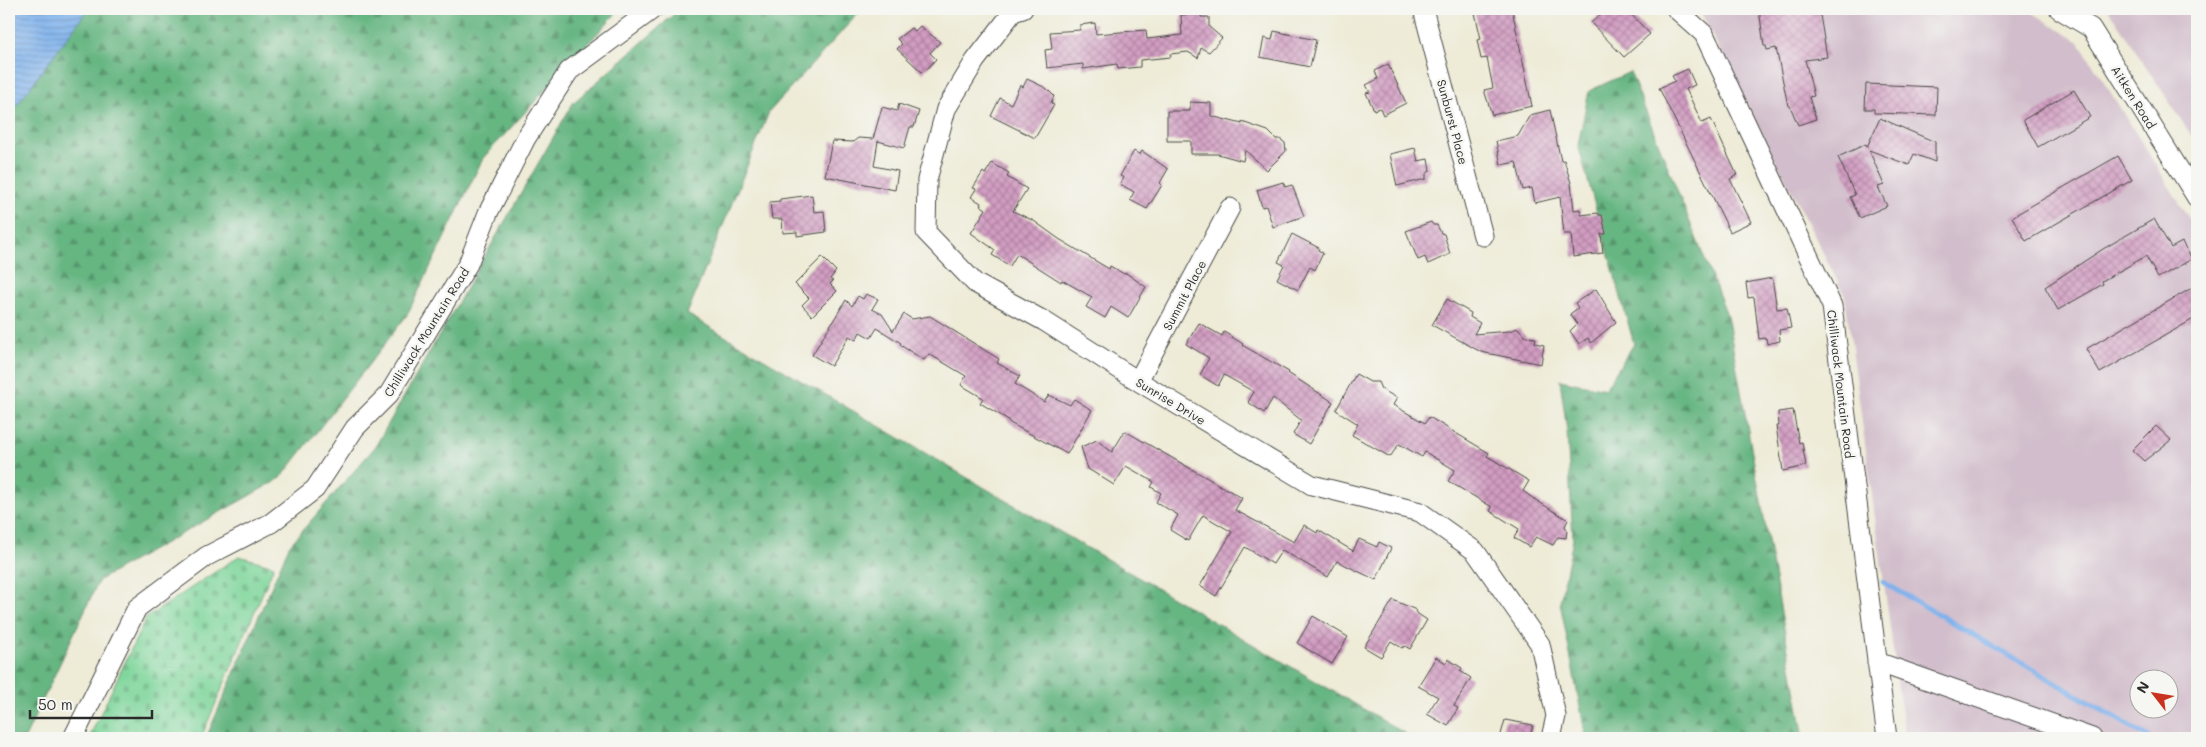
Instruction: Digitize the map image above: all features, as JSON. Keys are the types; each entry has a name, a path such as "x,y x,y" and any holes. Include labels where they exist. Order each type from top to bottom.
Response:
{"street":[{"name":"Chilliwack Mountain Road","path":"73,738 137,608 207,556 271,523 315,489 355,428 389,394 468,264 488,213 526,138 569,71 653,9"},
{"name":"Sunrise Drive","path":"1023,9 1013,12 975,61 946,109 927,180 926,232 975,283 1044,321 1138,381 1312,485 1420,512 1475,551 1540,644 1556,716 1551,738"},
{"name":"Sunburst Place","path":"1423,9 1483,236"},
{"name":"Chilliwack Mountain Road","path":"1676,9 1704,34 1832,306 1887,738"},
{"name":"Aitken Road","path":"2059,9 2091,28 2197,198"},
{"name":"Summit Place","path":"1138,381 1230,208"},
{"path":"1877,662 2092,738"}],"shaded area":[{"path":"1699,9 2027,9 2079,42 2197,231 2197,738 1905,738 1845,296"},
{"path":"2108,9 2197,9 2197,144"}],"green space":[{"path":"51,9 620,9 483,158 407,315 281,478 99,580 25,738 9,738 9,81"},
{"path":"680,9 862,9 769,112 687,314 1413,738 206,738 289,546 375,447 573,103"},
{"path":"1630,72 1727,315 1804,738 1586,738 1560,602 1573,540 1567,431 1560,380 1605,389 1634,344 1578,145 1589,91"},
{"path":"239,556 274,566 201,738 89,738 146,618"}],"water":[{"path":"9,9 88,9 9,116"}],"building":[{"path":"1493,9 1512,9 1532,106 1492,115 1484,90 1493,88 1487,58 1481,59 1477,40 1481,39 1475,13"},
{"path":"1606,9 1626,9 1650,34 1624,57 1591,23"},
{"path":"1759,9 1819,9 1827,57 1805,60 1814,96 1809,97 1816,119 1798,125 1790,106 1788,106 1776,48 1767,50 1766,46 1764,46"},
{"path":"1201,14 1201,17 1209,17 1209,27 1222,38 1209,52 1201,48 1198,58 1188,52 1170,54 1171,57 1140,60 1140,67 1118,69 1117,64 1083,69 1083,64 1047,68 1045,50 1052,49 1050,32 1080,30 1080,25 1095,23 1096,34 1146,30 1147,39 1182,35 1181,15"},
{"path":"920,26 940,42 930,53 936,59 923,73 897,49 902,44 897,39 911,28 915,31"},
{"path":"1274,31 1316,40 1310,67 1260,57 1264,38 1272,40"},
{"path":"1388,64 1406,103 1383,115 1380,108 1374,110 1366,93 1370,92 1366,85 1378,79 1375,71"},
{"path":"1688,69 1695,85 1686,89 1702,123 1711,119 1737,175 1730,179 1751,222 1730,232 1659,88 1675,81 1672,76"},
{"path":"1027,79 1046,88 1054,96 1051,103 1054,105 1035,138 991,116 1000,98 1011,104 1020,85 1023,87"},
{"path":"1866,84 1937,87 1936,115 1874,113 1874,109 1865,109"},
{"path":"2074,90 2090,117 2038,147 2023,120"},
{"path":"1190,102 1211,103 1211,116 1242,124 1242,122 1268,131 1276,139 1280,139 1285,143 1286,151 1267,170 1245,150 1243,161 1218,154 1191,154 1191,141 1167,141 1167,111 1190,111"},
{"path":"899,104 919,111 914,127 910,127 904,148 878,141 874,166 898,171 895,190 825,176 832,141 853,142 858,138 873,139 882,107 897,111"},
{"path":"1550,110 1561,161 1564,160 1571,183 1574,210 1580,209 1581,215 1598,213 1602,215 1606,234 1601,234 1603,253 1573,257 1571,234 1564,234 1560,197 1535,203 1532,188 1523,190 1516,162 1501,165 1496,141 1518,136 1530,115"},
{"path":"1880,118 1935,142 1935,162 1914,154 1909,165 1869,150 1884,185 1878,187 1887,206 1860,218 1850,197 1855,195 1838,157 1866,144 1867,147"},
{"path":"1415,148 1418,161 1428,159 1430,171 1426,174 1426,179 1397,186 1390,154"},
{"path":"1134,151 1140,155 1142,151 1168,169 1160,183 1162,185 1147,209 1130,200 1134,192 1120,184 1124,178 1120,176"},
{"path":"2118,156 2132,180 2026,241 2012,217"},
{"path":"992,163 1009,173 1007,177 1027,189 1013,211 1034,221 1059,239 1109,269 1110,266 1124,274 1126,273 1146,287 1128,318 1111,307 1105,318 1086,307 1092,297 1062,280 1061,282 1017,254 1010,266 992,255 995,250 971,233 986,209 980,205 981,203 971,197 976,189 973,188 983,172 985,174"},
{"path":"1283,182 1285,187 1292,185 1304,216 1273,227 1266,206 1262,207 1257,190"},
{"path":"812,195 814,212 824,211 826,232 797,236 797,232 783,233 782,219 772,219 770,202"},
{"path":"2154,219 2171,248 2182,242 2192,259 2158,278 2146,256 2102,281 2103,284 2058,310 2045,287 2103,249"},
{"path":"1431,222 1433,225 1437,225 1441,233 1444,234 1450,254 1428,264 1425,257 1418,260 1406,231"},
{"path":"1292,234 1319,248 1318,250 1323,253 1315,270 1310,267 1298,290 1277,279 1284,265 1278,262"},
{"path":"822,257 836,271 830,279 833,281 830,284 837,291 812,316 802,305 809,298 795,284"},
{"path":"1772,278 1777,309 1787,308 1791,328 1779,330 1780,341 1767,344 1766,338 1759,339 1754,297 1748,298 1746,283"},
{"path":"2197,285 2197,317 2100,373 2086,349"},
{"path":"1596,289 1616,322 1591,343 1588,338 1579,344 1570,331 1577,324 1570,314 1578,308 1575,303"},
{"path":"866,294 878,299 872,309 882,314 893,331 904,314 912,319 930,316 999,359 997,363 1020,376 1015,384 1044,402 1049,395 1070,405 1074,399 1092,410 1067,454 1010,423 1007,419 980,403 983,398 961,385 966,376 929,354 924,360 877,328 871,338 860,332 856,340 849,336 831,366 812,355 846,300 852,306 858,296 863,299"},
{"path":"1447,299 1471,313 1470,317 1480,323 1474,334 1509,331 1518,328 1526,337 1536,338 1535,343 1544,345 1541,364 1481,352 1432,325"},
{"path":"1199,323 1222,336 1224,332 1333,402 1309,444 1293,434 1301,420 1273,398 1264,413 1248,402 1254,392 1224,375 1218,386 1200,375 1209,358 1186,344"},
{"path":"1356,374 1370,382 1378,382 1381,389 1397,398 1393,405 1425,423 1429,417 1489,453 1487,456 1529,481 1523,491 1568,520 1565,526 1567,530 1566,538 1558,537 1553,545 1536,537 1529,547 1514,538 1519,529 1490,511 1492,507 1448,481 1455,470 1425,452 1422,457 1399,444 1390,457 1352,435 1358,424 1336,410"},
{"path":"1793,410 1799,443 1802,442 1806,466 1783,471 1776,426 1779,426 1778,412"},
{"path":"2156,426 2171,440 2144,461 2132,450"},
{"path":"1125,431 1242,498 1235,510 1294,542 1304,525 1317,533 1318,530 1353,551 1359,539 1377,547 1379,542 1391,548 1376,580 1337,561 1328,577 1282,550 1273,564 1245,547 1216,596 1200,586 1232,532 1203,515 1188,541 1170,530 1178,515 1156,502 1161,493 1151,487 1154,482 1126,466 1114,485 1088,469 1081,447 1097,440 1112,452"},
{"path":"1393,600 1416,610 1415,612 1427,620 1410,649 1405,646 1402,648 1391,641 1381,657 1364,647"},
{"path":"1313,616 1348,637 1332,664 1297,643"},
{"path":"1436,657 1446,663 1448,659 1462,668 1460,671 1471,678 1454,706 1458,708 1448,726 1427,714 1438,697 1418,686"},
{"path":"1505,720 1533,725 1530,738 1500,738"}],"waterway":[{"path":"1883,582 2150,738"}]}
